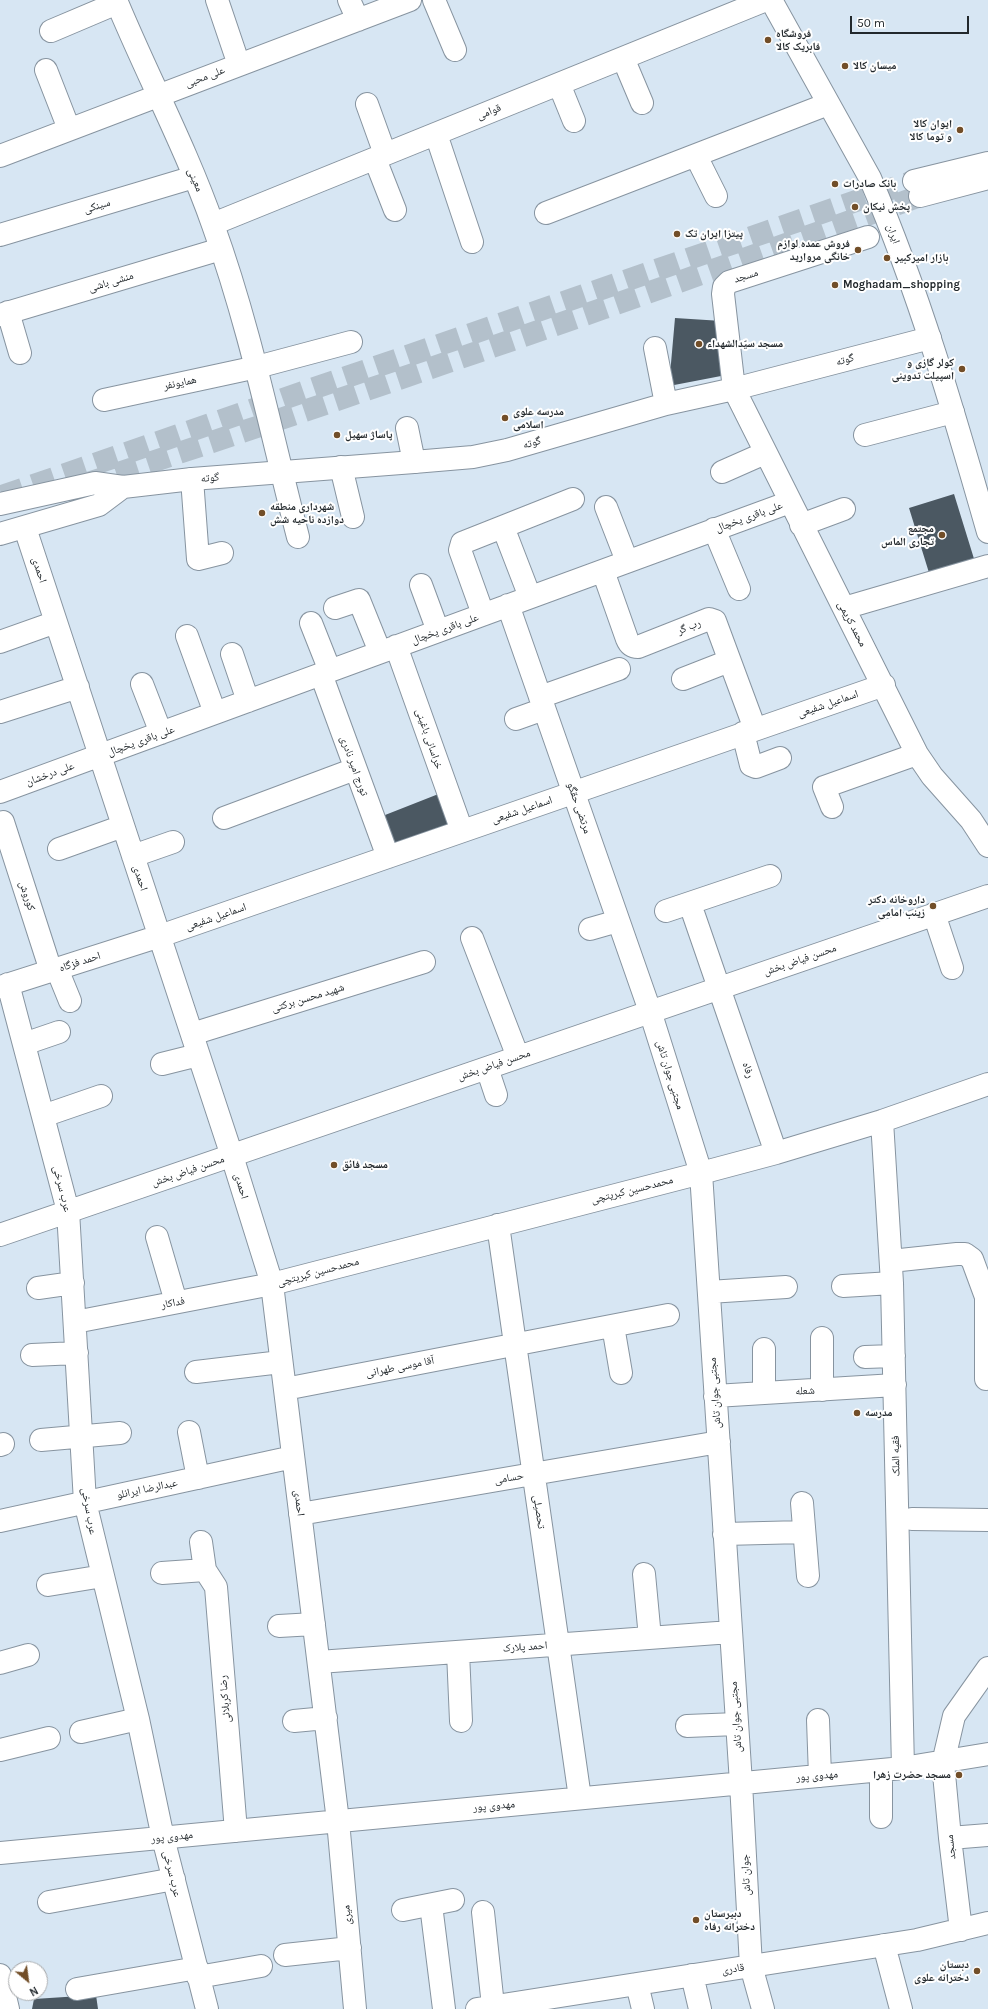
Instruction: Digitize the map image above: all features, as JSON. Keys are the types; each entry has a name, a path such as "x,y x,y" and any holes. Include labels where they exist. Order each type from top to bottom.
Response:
{"street":[{"path":"216,0 238,65"},
{"path":"349,0 358,20"},
{"name":"علی محبی","path":"0,156 410,0"},
{"path":"434,0 455,50"},
{"name":"قوامی","path":"213,224 766,0"},
{"name":"ایران","path":"771,0 870,178 889,222 930,338 953,412 984,501 988,532"},
{"path":"51,31 117,2"},
{"name":"معینی","path":"117,2 194,177 213,224 257,367 298,537"},
{"path":"623,58 642,103"},
{"path":"46,70 69,129"},
{"path":"559,84 574,121"},
{"path":"367,104 395,210"},
{"path":"546,213 828,104"},
{"path":"436,134 472,242"},
{"path":"696,156 716,196"},
{"path":"988,162 917,188 988,178"},
{"name":"سینکی","path":"0,235 194,177"},
{"name":"مسجد","path":"734,389 723,294 724,287 729,282 868,237"},
{"name":"منشی باشی","path":"4,314 221,249"},
{"path":"4,314 20,353"},
{"name":"گوته","path":"0,504 95,483 123,487 281,471 473,457 507,450 666,404 734,389 930,338"},
{"name":"همایونفر","path":"104,400 257,367 351,342"},
{"path":"655,348 666,404"},
{"name":"محمد کریمی","path":"734,389 801,525 884,685 917,754 932,776 970,820 988,846"},
{"path":"865,435 953,412"},
{"path":"407,428 414,462"},
{"path":"722,472 765,453"},
{"path":"341,467 354,517"},
{"path":"192,479 198,559 222,553"},
{"path":"0,534 35,525 99,505 123,487"},
{"name":"احمدی","path":"38,496 47,507 35,525 56,622 232,1156 272,1284 338,1821"},
{"path":"483,614 460,546 462,543 572,499"},
{"name":"علی باقری یخچال","path":"100,755 790,502"},
{"path":"606,506 627,561"},
{"path":"801,525 844,509"},
{"path":"503,527 530,597"},
{"path":"714,529 739,589"},
{"path":"844,608 988,566"},
{"name":"رب گر","path":"602,571 629,644 638,647 712,619 714,621 729,661 749,731 751,765 756,767 780,758"},
{"path":"422,585 438,631"},
{"name":"خراسانی باغینی","path":"335,608 359,600 388,649 462,831"},
{"name":"مرتضی حقگو","path":"508,605 650,1011"},
{"path":"0,642 56,622"},
{"name":"تورج امیر نادری","path":"311,623 355,769 388,857"},
{"path":"187,636 215,713"},
{"path":"232,654 248,701"},
{"path":"683,679 729,661"},
{"path":"516,719 542,703 619,669"},
{"path":"142,684 161,733"},
{"name":"اسماعیل شفیعی","path":"160,936 884,685"},
{"path":"0,712 78,687"},
{"path":"832,807 824,787 917,754"},
{"name":"علی درخشان","path":"0,792 100,755"},
{"path":"224,818 355,769"},
{"name":"کوروش","path":"3,822 54,970 70,1001"},
{"path":"59,848 123,826"},
{"path":"133,856 173,842"},
{"path":"666,911 770,876"},
{"name":"محسن فیاض بخش","path":"0,1235 988,896"},
{"name":"رفاه","path":"690,904 776,1153"},
{"path":"934,914 952,968"},
{"path":"590,929 618,921"},
{"name":"احمد فزگاه","path":"4,986 160,936"},
{"path":"472,938 518,1057"},
{"name":"شهید محسن برکتی","path":"192,1034 424,962"},
{"name":"عرب سرخی","path":"4,986 24,1044 68,1211 85,1502 138,1719 164,1838 207,2009"},
{"name":"مجتبی جوان تاش","path":"650,1011 701,1173 741,1783"},
{"path":"24,1044 59,1032"},
{"path":"162,1064 198,1054"},
{"path":"486,1068 496,1095"},
{"name":"محمدحسین کبریتچی","path":"272,1284 776,1153 882,1121 988,1084"},
{"path":"43,1116 101,1096"},
{"name":"فقیه الملک","path":"882,1121 892,1283 903,1768"},
{"name":"تحصیلی","path":"498,1225 580,1798"},
{"path":"157,1236 176,1302"},
{"path":"891,1261 965,1254 972,1259 987,1296 986,1379"},
{"path":"38,1288 73,1283"},
{"path":"843,1286 892,1283"},
{"name":"فداکار","path":"75,1322 272,1284"},
{"path":"709,1292 786,1287"},
{"name":"آقا موسی طهرانی","path":"285,1389 668,1315"},
{"path":"613,1326 620,1373"},
{"path":"822,1338 822,1390"},
{"path":"764,1349 764,1393"},
{"path":"32,1355 77,1353"},
{"path":"866,1357 894,1356"},
{"path":"196,1372 281,1362"},
{"name":"شعله","path":"715,1396 895,1384"},
{"path":"189,1432 198,1478"},
{"path":"41,1440 120,1433"},
{"name":"حسامی","path":"300,1514 718,1442"},
{"name":"عبدالرضا ایرانلو","path":"0,1521 293,1457"},
{"path":"802,1503 808,1576"},
{"path":"912,1519 988,1520"},
{"path":"724,1534 804,1532"},
{"path":"162,1573 205,1570 201,1542"},
{"name":"رضا کربلائی","path":"205,1570 216,1587 236,1831"},
{"path":"644,1574 650,1638"},
{"path":"48,1585 103,1576"},
{"path":"279,1626 314,1624"},
{"name":"احمد پلارک","path":"318,1662 731,1632"},
{"path":"458,1652 460,1721"},
{"path":"0,1663 28,1655"},
{"name":"مسجد","path":"961,1930 943,1763 954,1716 988,1668"},
{"path":"294,1721 326,1718"},
{"path":"81,1732 138,1719"},
{"path":"818,1720 820,1776"},
{"path":"687,1726 737,1724"},
{"path":"0,1750 49,1738"},
{"name":"مهدوی پور","path":"0,1853 903,1768 943,1763 988,1754"},
{"path":"881,1770 881,1817"},
{"name":"جوان تاش","path":"741,1783 751,1966 763,2009"},
{"name":"میری","path":"338,1821 355,2009"},
{"path":"950,1838 988,1835"},
{"path":"49,1902 174,1879"},
{"path":"403,1910 453,1900"},
{"path":"432,1905 444,2009"},
{"path":"483,1912 485,2007"},
{"name":"قادرى","path":"485,2007 521,2006 637,1984 917,1940 988,1923"},
{"path":"884,1945 900,2009"},
{"path":"285,1955 350,1948"},
{"path":"76,1989 260,1966"},
{"path":"692,1975 700,2009"},
{"path":"0,1976 8,2009"},
{"path":"637,1984 644,2009"}],"building":[{"name":"مسجد سیّدالشهداء","path":"675,318 722,321 729,367 721,376 669,386"},
{"name":"مجتمع تجاری الماس","path":"954,494 975,562 930,576 909,508"},
{"path":"441,793 454,828 391,848 380,817"},
{"path":"96,1995 98,2009 32,2009 34,2001 48,2001 48,1998"}],"tunnel":[{"path":"2,496 914,181"},
{"path":"85,484 504,343 920,196"}],"place":[{"name":"فروشگاه فابریک کالا","path":"768,40"},
{"name":"میسان کالا","path":"845,66"},
{"name":"ایوان کالا و توما کالا","path":"960,130"},
{"name":"بانک صادرات","path":"835,184"},
{"name":"پخش نیکان","path":"855,207"},
{"name":"پیتزا ایران تک","path":"677,234"},
{"name":"فروش عمده لوازم خانگی مروارید","path":"858,250"},
{"name":"بازار امیرکبیر","path":"887,258"},
{"name":"Moghadam_shopping","path":"835,285"},
{"name":"مسجد سیّدالشهداء","path":"699,344"},
{"name":"کولر گازی و اسپیلت تدوینی","path":"962,369"},
{"name":"مدرسه علوی اسلامی","path":"505,418"},
{"name":"پاساژ سهیل","path":"337,435"},
{"name":"شهرداری منطقه دوازده ناحیه شش","path":"262,513"},
{"name":"مجتمع تجاری الماس","path":"942,535"},
{"name":"داروخانه دکتر زینب امامی","path":"933,906"},
{"name":"مسجد فائق","path":"334,1165"},
{"name":"مدرسه","path":"857,1413"},
{"name":"مسجد حضرت زهرا","path":"959,1775"},
{"name":"دبیرستان دخترانه رفاه","path":"696,1920"},
{"name":"دبستان دخترانه علوی","path":"977,1971"}]}
